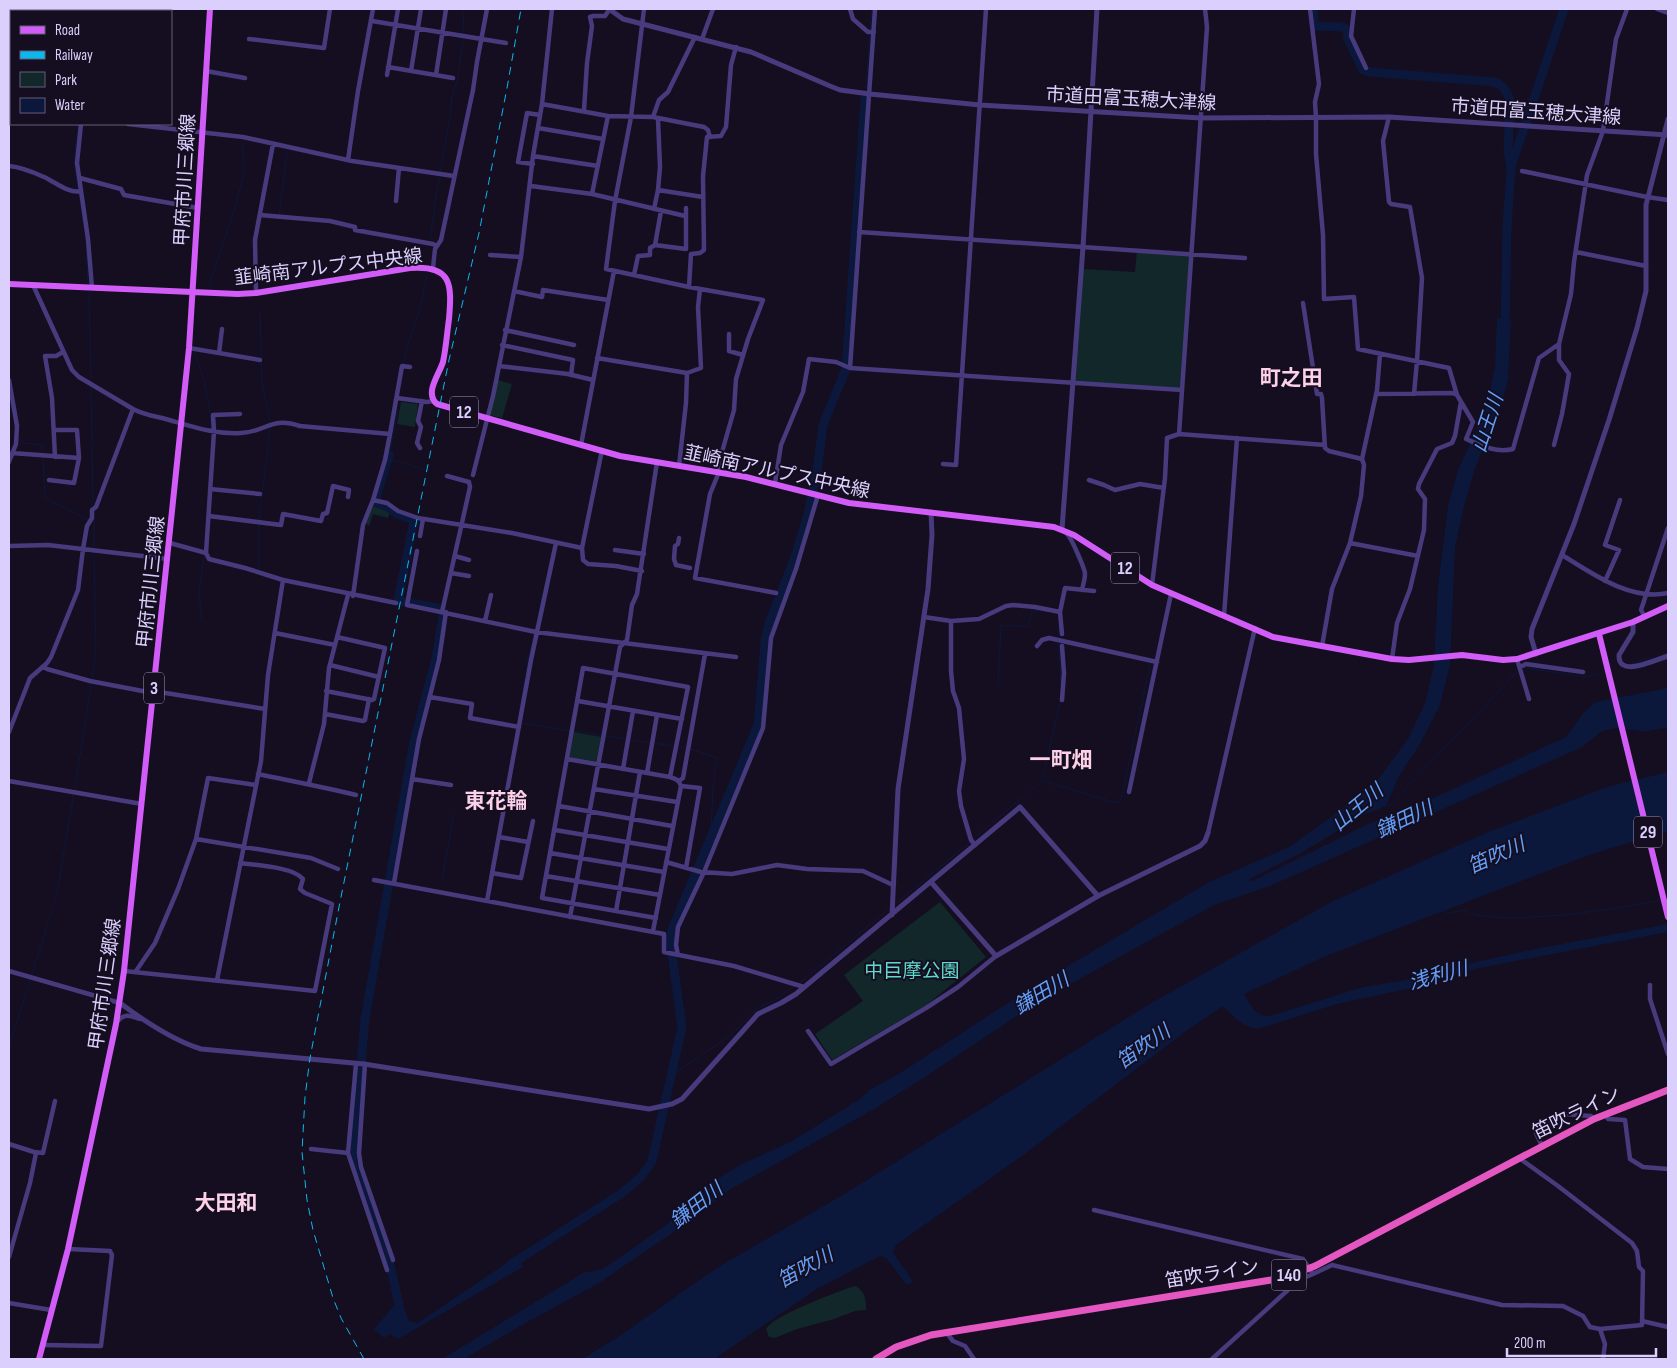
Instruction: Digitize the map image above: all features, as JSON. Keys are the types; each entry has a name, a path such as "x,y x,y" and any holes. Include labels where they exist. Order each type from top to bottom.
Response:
{"highway":[{"name":"笛吹ライン","path":"876,1359 896,1347 914,1340 946,1332 1271,1280 1311,1271 1594,1119 1668,1090"}],"main road":[{"name":"甲府市川三郷線","path":"39,1359 68,1249 120,1003 170,543 189,348 210,9"},
{"name":"韮崎南アルプス中央線","path":"9,284 238,294 256,293 410,268 432,268 442,274 450,288 451,299 443,360 432,387 431,396 433,401 448,408 486,417 620,456 775,483 866,506 1044,525 1062,529 1152,585 1274,637 1392,659 1409,660 1462,655 1503,660 1517,659 1599,634 1633,622 1668,606"},
{"name":"29","path":"1599,634 1668,917"}],"street":[{"path":"249,39 324,48 330,9"},
{"path":"348,160 373,9"},
{"path":"386,75 398,9"},
{"path":"411,71 421,9"},
{"path":"436,75 446,9"},
{"path":"432,268 437,246 441,240 474,90 487,9"},
{"path":"473,476 486,417 493,396 520,257 531,186 533,156 542,104 552,9"},
{"path":"584,110 592,26 590,17 605,16 609,9"},
{"name":"市道田富玉穂大津線","path":"609,9 623,19 736,47 763,56 840,90 870,94 980,104 1201,118 1389,116 1666,135"},
{"path":"644,9 631,118 615,201 606,269 762,300 736,379 734,410 722,452 719,472 710,494 695,578 776,593"},
{"path":"702,39 713,9"},
{"path":"850,9 853,19 871,32"},
{"path":"848,366 870,94 871,32 875,9"},
{"path":"943,464 956,465 986,9"},
{"path":"1082,590 1085,572 1070,537 1062,529 1083,247 1097,9"},
{"path":"1179,434 1207,27 1205,9"},
{"path":"1310,9 1319,84 1316,102 1316,154 1323,235 1324,299 1354,297 1358,349 1449,368 1457,395 1474,424 1466,439 1486,448 1504,451 1513,449 1539,358 1559,344"},
{"path":"1354,9 1351,36 1366,68"},
{"path":"1554,445 1570,374 1559,360 1559,344 1572,294 1587,175 1603,131 1616,39 1627,9"},
{"path":"1657,9 1668,13"},
{"path":"372,21 506,43"},
{"path":"654,209 660,167 656,118 659,100 668,92 695,37"},
{"path":"689,287 691,254 700,253 704,250 703,197 707,137 721,136 726,127 731,65 736,47"},
{"path":"388,67 453,78"},
{"path":"206,71 245,78"},
{"path":"542,104 584,110 608,116 656,118 704,127 708,130 710,137"},
{"path":"533,164 518,162 527,113 540,115"},
{"path":"592,194 608,116"},
{"path":"1389,116 1383,141 1389,202 1410,207 1422,272 1418,361 1414,394"},
{"path":"1536,654 1531,637 1532,629 1562,556 1600,446 1630,352 1646,292 1645,222 1647,197 1666,135 1668,119"},
{"path":"81,125 77,163 88,239 92,288"},
{"path":"137,125 242,137 348,160 454,176"},
{"path":"538,128 603,139"},
{"path":"256,293 255,240 273,144"},
{"path":"533,156 598,166"},
{"path":"9,166 42,176 80,192"},
{"path":"396,201 399,168"},
{"path":"1522,171 1668,200"},
{"path":"80,178 121,189 124,195 198,208"},
{"path":"531,186 592,194 615,201 686,216"},
{"path":"658,190 703,197"},
{"path":"634,275 638,256 650,255 650,248 655,245 686,249 686,208"},
{"path":"655,245 661,211"},
{"path":"260,216 337,222 355,226 356,230 437,246"},
{"path":"860,232 1245,258"},
{"path":"1576,252 1646,266"},
{"path":"490,255 520,257"},
{"path":"581,444 614,270"},
{"path":"33,286 72,370 79,377 133,409 214,432 242,433 257,430 270,424 289,422 310,427 390,434"},
{"path":"597,358 687,373 701,368 698,307 700,289"},
{"path":"514,291 542,297 543,290 608,300"},
{"path":"1303,303 1317,394 1321,394 1322,398 1325,448 1329,451 1362,459"},
{"path":"219,353 222,329"},
{"path":"506,330 574,345"},
{"path":"729,334 729,351 743,354"},
{"path":"502,345 573,360 571,375"},
{"path":"189,348 260,360"},
{"path":"55,457 52,398 45,356 56,356 63,352"},
{"path":"1322,646 1332,589 1350,543 1361,496 1364,465 1362,459 1376,394 1380,354"},
{"path":"775,483 781,445 803,392 809,359 836,362 848,366 1182,390"},
{"path":"309,783 324,724 330,665 351,595 363,525 366,515 376,500 397,398 406,366"},
{"path":"499,366 571,375 593,380"},
{"path":"679,466 686,403 687,373"},
{"path":"9,380 17,426 17,436 9,462"},
{"path":"1376,394 1457,395"},
{"path":"397,398 422,402 433,401"},
{"path":"420,448 417,443 421,426 418,421 422,402"},
{"path":"1392,659 1397,624 1410,590 1424,530 1425,499 1418,488 1419,484 1437,449 1452,443 1461,402"},
{"path":"9,732 30,678 44,667 51,657 78,590 87,526 92,518 133,409"},
{"path":"240,414 213,414 214,432 205,553 209,560 245,568 283,580 396,603"},
{"path":"49,480 74,483 79,458 77,430 54,430"},
{"path":"1152,585 1164,488 1167,438 1179,434 1325,445"},
{"path":"1224,616 1237,438"},
{"path":"602,450 582,548 584,560 588,564 616,566 642,571"},
{"path":"12,453 79,458"},
{"path":"570,917 620,647 627,640 632,605 638,594 658,462"},
{"path":"393,883 419,739 439,660 444,612 451,572 470,487 469,482 446,476"},
{"path":"1089,480 1104,484 1115,490 1140,484 1164,488"},
{"path":"209,516 281,525 283,514 321,521 323,514 327,513 333,486 350,490 348,498"},
{"path":"210,489 260,494"},
{"path":"676,954 678,927 763,728 770,638 796,569 814,494"},
{"path":"376,500 387,503 403,514 423,519 582,548"},
{"path":"1605,581 1619,550 1605,545 1620,500"},
{"path":"892,914 898,789 924,617 933,521 931,512"},
{"path":"420,536 423,519"},
{"path":"1645,617 1641,610 1668,528"},
{"path":"679,538 674,559 676,565 690,568"},
{"path":"170,543 205,553"},
{"path":"487,901 536,632 556,543"},
{"path":"1350,543 1418,556"},
{"path":"9,546 48,545 168,559"},
{"path":"615,550 644,554"},
{"path":"418,552 407,605 536,632 736,657"},
{"path":"455,556 469,560"},
{"path":"1562,556 1605,581 1647,595 1668,593"},
{"path":"451,572 469,576"},
{"path":"217,980 258,774 268,675 283,580"},
{"path":"1062,634 1060,612 1065,588 1094,591"},
{"path":"1129,792 1171,594"},
{"path":"484,621 491,595"},
{"path":"924,617 951,621 979,619 1006,606 1013,605 1060,612"},
{"path":"951,621 951,671 953,691 959,708 964,759 960,781 960,799 971,840 975,845"},
{"path":"1633,622 1633,632 1620,655 1621,663 1634,667 1668,656"},
{"path":"808,1031 831,1064 926,1008 996,956 1098,896 1200,846 1205,841 1208,833 1254,628"},
{"path":"275,633 335,644"},
{"path":"326,691 369,700 374,699 379,677 385,648 337,638"},
{"path":"1038,646 1042,640 1049,638 1157,662"},
{"path":"1062,646 1064,673 1062,700"},
{"path":"653,931 705,654"},
{"path":"1517,659 1529,699"},
{"path":"1520,667 1526,664 1583,672"},
{"path":"330,665 379,677"},
{"path":"44,667 92,682 265,709"},
{"path":"656,918 542,898 584,668 688,687 670,777"},
{"path":"430,696 472,704 470,718 520,725"},
{"path":"324,714 363,721 365,720 369,700"},
{"path":"578,701 682,720"},
{"path":"623,769 633,711"},
{"path":"647,773 657,715"},
{"path":"567,760 670,777 680,784 700,788 686,868"},
{"path":"616,911 640,772"},
{"path":"258,774 299,783 309,783 356,795"},
{"path":"136,971 161,932 196,839 208,778 256,785"},
{"path":"412,779 450,785"},
{"path":"9,781 142,804"},
{"path":"594,789 677,802"},
{"path":"559,806 672,826"},
{"path":"9,971 120,1003 143,1020 187,1044 201,1049 361,1064 642,1109 670,1105 682,1098 758,1014 781,1004 804,987 1020,807 1098,896"},
{"path":"492,873 521,878 533,821"},
{"path":"554,830 668,849"},
{"path":"499,837 528,842"},
{"path":"196,839 311,858 338,869"},
{"path":"550,853 664,872"},
{"path":"666,862 702,872 732,874 777,865 807,869 863,870 893,885"},
{"path":"124,970 315,991 332,904 300,889 302,878 298,873 240,863"},
{"path":"546,876 660,895"},
{"path":"374,880 653,931 664,934 664,952 734,966 804,987"},
{"path":"931,882 996,956"},
{"path":"1650,985 1650,999 1668,1054"},
{"path":"116,1023 125,1015 143,1020"},
{"path":"361,1064 348,1153 386,1270"},
{"path":"361,1064 360,1160 393,1260"},
{"path":"9,1144 36,1153 43,1152 55,1101"},
{"path":"1542,1146 1536,1133 1565,1114 1591,1116 1594,1119"},
{"path":"1606,1114 1608,1118 1625,1120 1630,1159 1643,1167 1668,1169"},
{"path":"311,1149 348,1153"},
{"path":"9,1257 30,1183 36,1153"},
{"path":"1212,1359 1299,1280 1311,1271 1332,1265 1502,1305 1563,1306 1583,1316 1590,1326 1600,1329 1642,1325 1643,1271 1639,1267 1637,1251 1632,1243 1519,1158"},
{"path":"1094,1210 1304,1259 1311,1271"},
{"path":"42,1345 101,1346 112,1255 110,1251 68,1249"},
{"path":"9,1303 52,1310"},
{"path":"1642,1321 1668,1327"},
{"path":"1600,1329 1605,1344 1603,1359"},
{"path":"946,1332 953,1341 965,1346 974,1359"}],"green space":[{"path":"1137,250 1191,254 1182,390 1072,383 1082,269 1135,272"},
{"path":"498,380 512,384 502,418 489,415"},
{"path":"401,402 418,404 415,427 397,424"},
{"path":"374,505 390,512 388,518 373,514 369,526 365,523"},
{"path":"574,732 601,737 596,763 569,758"},
{"name":"中巨摩公園","path":"940,902 986,957 925,1006 832,1060 815,1034 863,1001 844,975"},
{"path":"856,1286 864,1296 866,1310 855,1311 775,1338 769,1337 766,1329 771,1323 792,1311"}],"water":[{"path":"1497,318 1511,319 1508,379 1503,399 1474,471 1455,548 1450,665 1440,705 1420,744 1399,776 1386,806 1365,814 1301,853 1248,881 1254,880 1368,824 1416,806 1566,737 1585,711 1596,702 1668,688 1668,722 1642,723 1602,731 1582,747 1270,886 1214,905 1043,999 874,1109 731,1189 675,1231 599,1283 464,1359 442,1359 583,1273 603,1269 666,1225 719,1178 740,1165 792,1141 1031,988 1209,882 1289,847 1345,807 1380,777 1409,737 1425,703 1434,665 1438,585 1448,506 1458,470 1485,411 1489,396 1495,367"},
{"path":"1668,772 1668,831 1589,855 1326,956 1244,994 1257,1012 1261,1015 1270,1016 1363,987 1418,978 1454,967 1535,949 1668,924 1668,932 1474,969 1421,986 1337,1004 1261,1028 1245,1025 1223,1006 1190,1028 1022,1156 896,1245 893,1252 913,1282 907,1285 886,1258 880,1256 817,1289 714,1359 582,1359 621,1335 715,1269 846,1193 1153,1002 1333,901 1488,832 1610,786"},
{"path":"518,1255 523,1267 398,1339 390,1334 384,1338 374,1329 396,1303 401,1301 409,1321 418,1323"}],"waterway":[{"path":"440,173 451,111 452,94 458,78 464,32 463,9"},
{"path":"870,30 872,9"},
{"name":"山王川","path":"1313,9 1314,26 1343,27 1350,32 1347,37 1363,70 1494,82 1506,91 1510,100 1508,150 1511,169 1507,227 1505,329"},
{"path":"1511,167 1564,9"},
{"path":"866,88 870,34"},
{"path":"510,1265 622,1193 641,1177 652,1161 682,1027 670,940 671,932 758,725 768,626 795,557 808,514 817,472 823,425 846,369 865,99"},
{"path":"78,125 74,162 78,190"},
{"path":"209,286 234,211 245,170 242,142"},
{"path":"279,215 287,152"},
{"path":"430,241 439,177"},
{"path":"79,194 86,241 88,283"},
{"path":"404,363 421,304 427,275"},
{"path":"89,292 91,381"},
{"path":"260,310 262,383 270,423"},
{"path":"194,352 206,389 211,428"},
{"path":"91,385 93,506"},
{"path":"9,393 12,410"},
{"path":"398,409 389,455 392,460 424,469"},
{"path":"259,520 270,427"},
{"path":"19,437 23,443 42,445 42,453"},
{"path":"389,455 376,498 377,503 390,508 395,513 414,520 398,601 438,608"},
{"path":"43,457 45,498 87,519"},
{"path":"94,518 94,549"},
{"path":"259,524 259,570"},
{"path":"75,789 96,652 94,553"},
{"path":"202,620 199,594 204,554"},
{"path":"536,626 550,562"},
{"path":"998,687 1001,625 1028,627 1032,610 1046,611"},
{"path":"397,1313 399,1305 389,1260 356,1161 357,1109 365,1019 413,746 436,658 443,616"},
{"path":"1059,627 1059,638"},
{"path":"526,671 534,634"},
{"path":"1059,642 1061,686"},
{"path":"1631,664 1652,657"},
{"path":"1043,781 1117,803 1121,800 1150,665"},
{"path":"1525,668 1586,677 1597,674"},
{"path":"1384,806 1391,804 1517,672"},
{"path":"520,711 525,679"},
{"path":"973,839 1042,781 1060,702"},
{"path":"522,723 570,731"},
{"name":"鎌田川","path":"1622,724 1645,727 1668,723"},
{"path":"574,731 602,735"},
{"path":"606,736 627,739"},
{"path":"631,740 674,746"},
{"path":"678,747 686,748"},
{"path":"690,749 717,758 713,786 711,834"},
{"path":"9,1047 57,894 74,793"},
{"path":"442,879 454,813"},
{"path":"894,905 970,842"},
{"path":"1442,911 1449,913 1464,910 1479,915 1502,918 1529,917 1590,912 1660,900"},
{"path":"798,984 891,907"},
{"path":"672,1075 731,1035 759,1007 775,1000 794,986"}],"railway":[{"path":"364,1359 341,1318 333,1298 313,1230 307,1200 302,1152 305,1097 310,1058 339,907 449,360 479,233 521,9"}],"district":[{"name":"町之田","path":"1291,378"},
{"name":"一町畑","path":"1061,760"},
{"name":"東花輪","path":"496,801"},
{"name":"大田和","path":"226,1203"}],"water label":[{"name":"笛吹川","path":"1496,855"},
{"name":"浅利川","path":"1438,975"},
{"name":"笛吹川","path":"1143,1046"},
{"name":"笛吹川","path":"805,1267"}]}
